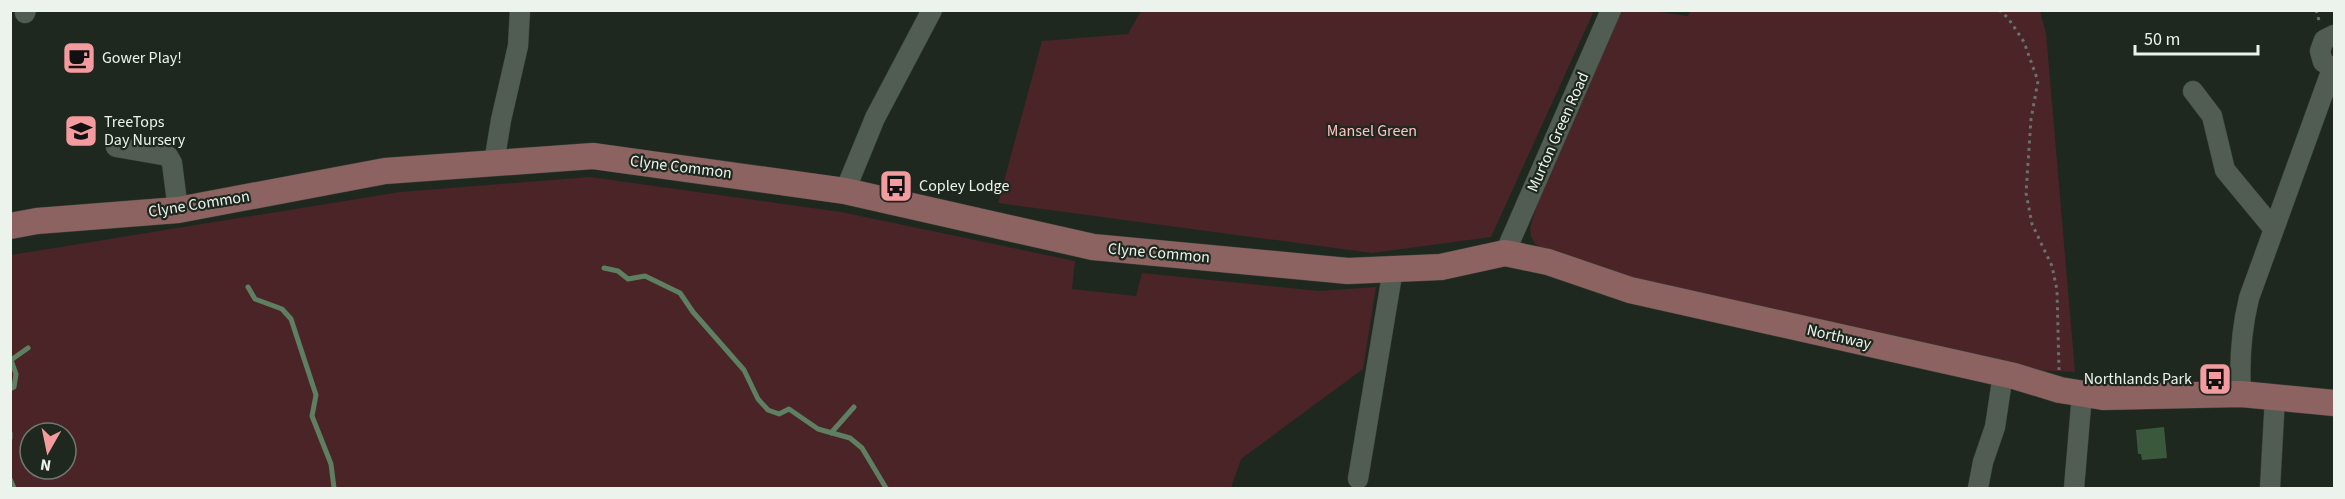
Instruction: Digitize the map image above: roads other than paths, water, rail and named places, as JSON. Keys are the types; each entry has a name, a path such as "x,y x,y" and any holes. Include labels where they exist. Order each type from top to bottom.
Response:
{"main road":[{"name":"Clyne Common","path":"10,226 37,221 178,210 386,171 593,156 845,191 1093,247 1348,271"},
{"name":"Northway","path":"1348,271 1441,267 1505,253 1548,262 1630,290 2003,374 2071,392 2103,397 2241,394 2334,403"}],"street":[{"path":"494,163 518,46 520,10"},
{"path":"845,191 875,118 932,10"},
{"name":"Murton Green Road","path":"1505,253 1611,10"},
{"path":"2241,394 2239,360 2242,326 2273,228 2333,69 2323,62 2320,51 2324,40 2334,35"},
{"path":"2193,91 2212,116 2225,170 2273,228"},
{"path":"116,147 168,156 172,163 178,210"},
{"path":"1358,479 1393,269"},
{"path":"1978,489 1983,462 1995,427 2003,374"},
{"path":"2071,392 2074,489"},
{"path":"2270,489 2275,396"}],"waterway":[{"path":"604,268 618,271 628,279 645,276 680,293 693,312 744,370 758,399 768,410 779,414 789,409 818,429 850,438 862,448 886,488"},
{"path":"248,287 255,299 282,309 291,319 316,395 312,416 331,464 334,488"},
{"path":"10,389 14,387 16,374 11,360 28,348"},
{"path":"831,433 854,407"},
{"path":"10,433 10,438"},
{"path":"10,479 14,488"}],"place":[{"name":"Gower Play!","path":"79,58"},
{"name":"TreeTops Day Nursery","path":"81,131"},
{"name":"Copley Lodge","path":"896,186"},
{"name":"Northlands Park","path":"2215,379"}],"park label":[{"name":"Mansel Green","path":"1372,131"}]}
